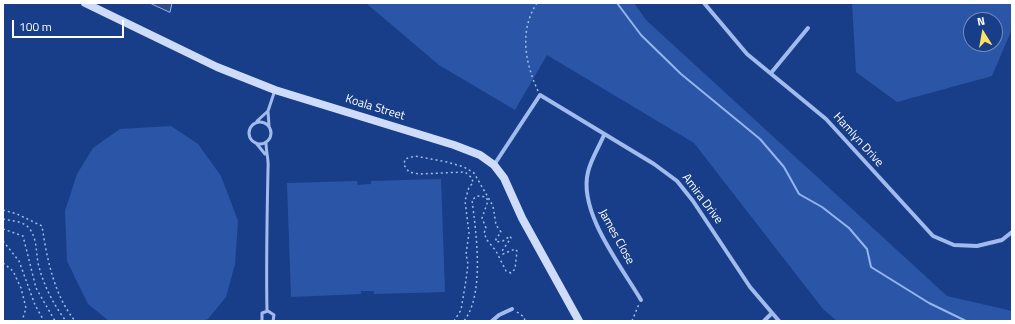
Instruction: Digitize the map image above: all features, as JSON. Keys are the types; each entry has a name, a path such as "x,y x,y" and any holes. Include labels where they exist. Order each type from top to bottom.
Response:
{"street":[{"name":"Koala Street","path":"85,3 217,67 275,90 473,152 494,165 504,178 522,218 579,321"},
{"name":"Hamlyn Drive","path":"704,3 747,54 826,119 934,236 954,245 977,246 1002,240 1012,232"},
{"path":"771,73 808,28"},
{"name":"Amira Drive","path":"540,95 604,136 654,164 678,181 750,287 779,321"},
{"path":"494,165 540,95"},
{"name":"James Close","path":"604,136 588,171 586,191 587,200 594,220 641,300"},
{"path":"492,321 499,315 512,309"},
{"path":"764,321 772,313"}],"lane":[{"path":"267,311 266,255 269,168 266,154 266,142 270,136 268,112 275,90"},
{"path":"266,154 251,139 249,133 251,127 268,112"},
{"path":"256,122 263,122 269,126"},
{"path":"256,143 266,142"},
{"path":"262,321 262,314 267,311"},
{"path":"267,311 273,315 273,321"}],"path":[{"path":"537,3 526,26 526,47 530,74 540,95"},
{"path":"454,321 461,310 467,270 466,254 469,234 464,201 469,187 473,183 472,178 465,172 419,174 409,172 404,165 405,159 415,156 447,162 464,167 474,173 495,212 496,225 501,232 496,239 496,242 503,241 510,236 511,238 503,247 503,254 515,249 517,251 515,269 511,273 506,271 496,251 487,240 484,233 486,228 482,218 488,201 486,197 477,196 472,200 478,245 477,262 473,301 464,321"},
{"path":"3,210 17,214 42,226 46,250 58,294 75,321"},
{"path":"3,219 22,222 29,227 35,239 38,262 51,299 66,321"},
{"path":"3,229 23,236 36,288 55,321"},
{"path":"3,241 19,261 35,304 44,321"},
{"path":"3,263 13,271 21,288 26,308 22,321"},
{"path":"632,321 641,300"},
{"path":"512,309 524,317 525,321"}],"shaded area":[{"path":"150,3 172,3 170,12"},
{"path":"366,3 634,3 646,20 947,296 1012,311 1012,321 837,321 823,309 694,143 547,55 515,110 439,65"},
{"path":"852,3 1012,3 1012,29 1003,50 1003,12 963,12 963,52 1002,52 992,76 897,102 856,72"},
{"path":"171,126 198,144 221,176 238,221 235,264 226,297 208,319 203,321 109,321 88,304 67,261 65,211 77,174 93,148 120,129"},
{"path":"441,179 445,292 374,294 374,291 361,291 361,294 291,297 287,183 357,181 358,185 371,184 371,181"}],"waterway":[{"path":"617,3 641,35 681,74 760,139 784,167 799,194 822,207 849,228 867,249 871,267 929,303 966,321"}]}
